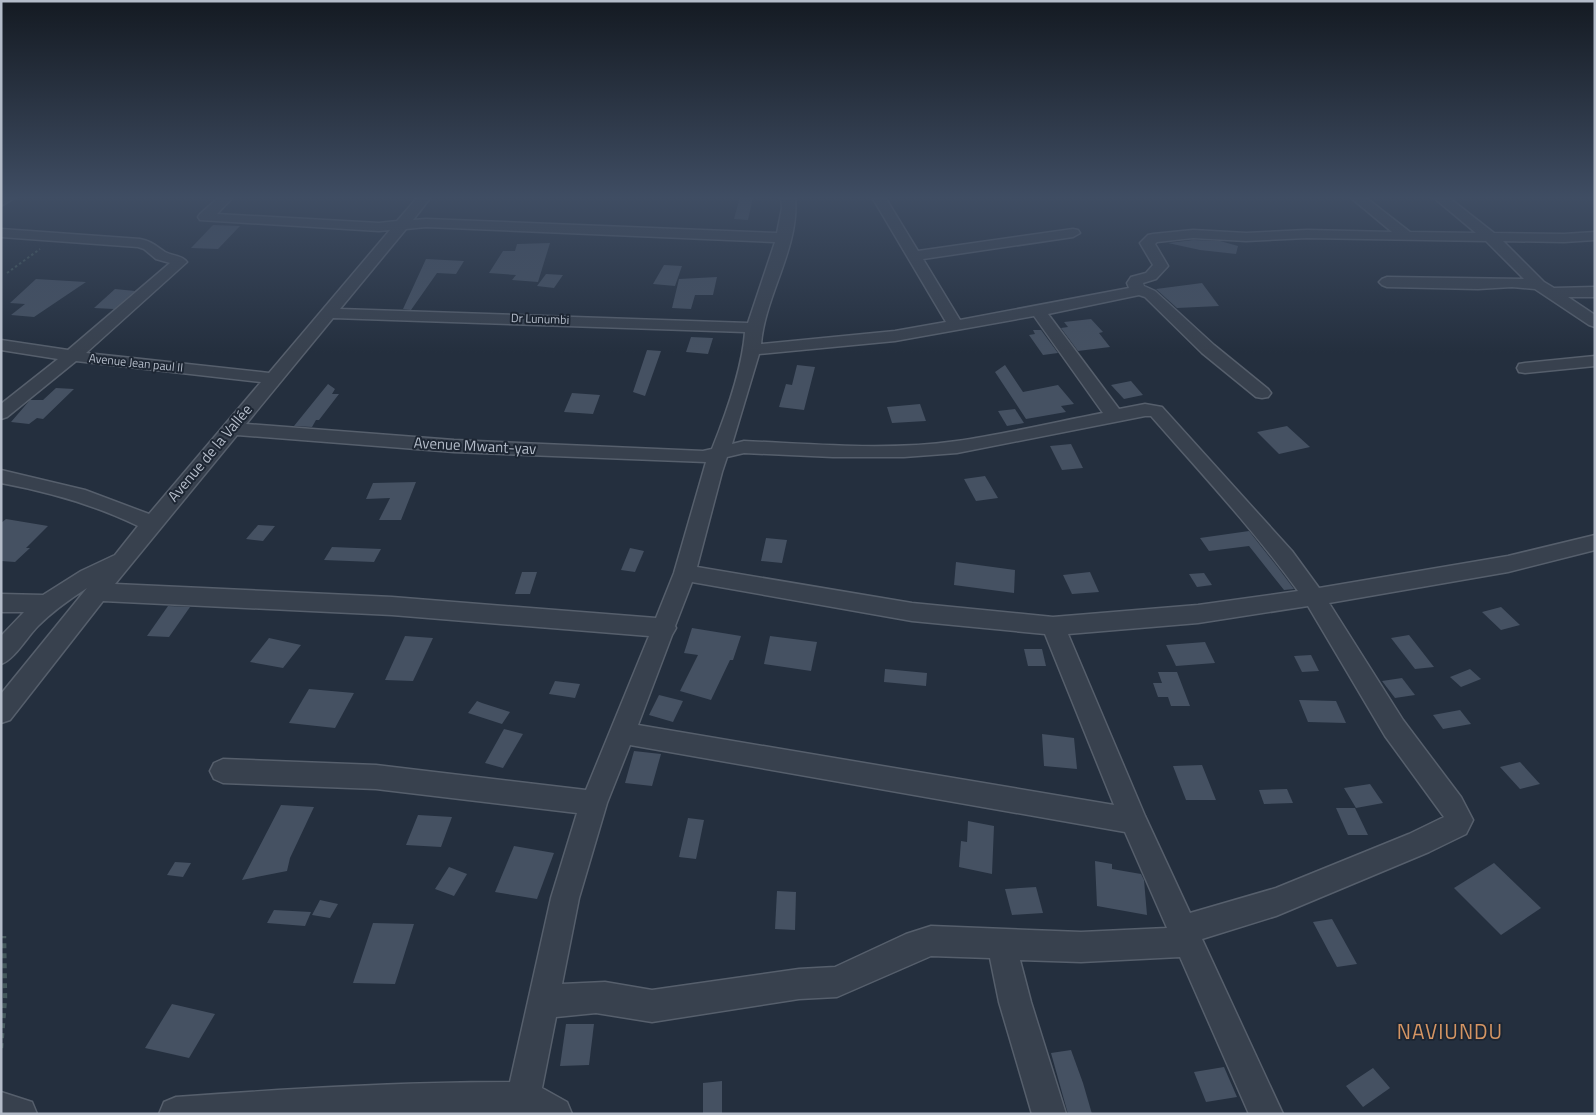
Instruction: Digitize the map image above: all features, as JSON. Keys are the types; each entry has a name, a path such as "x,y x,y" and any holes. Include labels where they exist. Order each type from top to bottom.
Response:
{"street":[{"path":"1,413 72,356 180,262 161,256 151,249"},
{"name":"Avenue de la Vallée","path":"1,713 151,524 380,249"},
{"path":"523,1100 565,898 594,803 665,628 685,573 781,249"},
{"path":"910,249 956,326"},
{"path":"914,256 962,249"},
{"path":"1150,249 1160,266 1151,276 1136,280 1135,283 1138,290 1150,294 1208,349 1262,394"},
{"path":"1503,249 1539,285 1595,322"},
{"path":"1387,282 1478,284 1512,282 1539,285"},
{"name":"Dr Lunumbi","path":"326,313 535,319 753,339 895,336 1038,311 1138,290"},
{"path":"1552,293 1595,292"},
{"path":"1038,311 1115,416"},
{"name":"Avenue Jean paul II","path":"1,345 72,356 272,378"},
{"path":"1525,368 1595,361"},
{"name":"Avenue Mwant-yav","path":"231,430 454,446 703,457 744,448 904,451 957,447 1148,409 1156,411 1216,477 1278,549 1314,598"},
{"path":"1,476 43,484 88,496 126,511 151,524"},
{"path":"685,573 912,612 1053,626 1198,614 1314,598 1508,564 1595,542"},
{"path":"1,655 27,622 46,604 78,583 123,559"},
{"path":"97,592 392,606 665,628"},
{"path":"543,1003 584,998 613,998 635,1006 652,1006 799,984 836,982 866,967 879,964 917,945 931,941 1081,947 1186,936 1276,902 1419,843 1458,823 1459,820 1452,806 1394,728 1314,598"},
{"path":"1,603 46,604"},
{"path":"1,632 27,622"},
{"path":"1053,626 1134,821 1266,1114"},
{"path":"623,734 1134,821"},
{"path":"223,771 376,777 594,803"},
{"path":"1002,945 1015,1002 1049,1114"},
{"path":"176,1114 319,1103 366,1103 417,1099 523,1100 542,1105 555,1114"},
{"path":"1,1109 20,1114"}],"path":[{"path":"7,273 41,249"},
{"path":"1,1048 4,998 4,936"}],"building":[{"path":"516,249 548,249 538,282 512,280 516,275 489,273 503,251 515,251"},
{"path":"1196,249 1237,249 1236,254"},
{"path":"426,259 464,261 456,274 437,273 411,310 403,309"},
{"path":"664,265 682,266 675,286 653,284"},
{"path":"546,274 563,275 554,288 537,286"},
{"path":"717,277 713,295 695,295 691,309 672,308 679,279"},
{"path":"36,279 86,282 34,317 11,315 25,304 10,303"},
{"path":"1202,283 1219,306 1177,308 1156,289"},
{"path":"115,289 135,291 114,309 94,308"},
{"path":"1091,319 1103,332 1099,333 1110,347 1078,351 1061,328 1068,327 1064,322"},
{"path":"1033,330 1041,330 1058,353 1043,355 1029,335 1035,334"},
{"path":"691,337 713,338 708,354 686,352"},
{"path":"647,350 661,351 645,396 633,392"},
{"path":"797,365 815,367 804,410 779,407 786,384 792,385"},
{"path":"1005,365 1023,392 1058,385 1074,404 1061,406 1066,412 1026,419 995,372"},
{"path":"1131,381 1143,395 1124,399 1111,385"},
{"path":"328,384 335,389 332,394 339,394 319,420 316,420 312,427 294,426"},
{"path":"56,388 74,389 43,419 37,418 29,424 11,422 30,400 43,400"},
{"path":"572,393 600,395 593,414 564,412"},
{"path":"920,404 926,421 892,423 887,407"},
{"path":"1015,409 1024,423 1007,426 998,411"},
{"path":"1287,426 1310,447 1279,454 1257,432"},
{"path":"1071,444 1083,468 1062,470 1050,446"},
{"path":"985,476 998,498 976,501 964,479"},
{"path":"416,482 401,520 379,520 390,498 366,499 373,483"},
{"path":"6,519 48,526 26,548 30,548 15,562 1,561 1,523"},
{"path":"258,525 275,526 263,541 246,539"},
{"path":"1249,531 1294,589 1284,590 1249,546 1209,551 1200,538"},
{"path":"766,538 787,540 782,563 761,561"},
{"path":"332,547 381,549 374,562 324,560"},
{"path":"630,548 644,551 635,572 621,570"},
{"path":"956,562 1015,570 1014,593 954,585"},
{"path":"522,572 537,572 530,594 515,594"},
{"path":"1090,572 1099,592 1072,594 1063,575"},
{"path":"1204,573 1212,585 1197,587 1189,574"},
{"path":"168,606 190,607 169,637 147,636"},
{"path":"1501,607 1520,625 1501,630 1482,612"},
{"path":"692,628 741,636 733,660 730,660 711,700 680,691 698,655 684,653"},
{"path":"1409,635 1434,667 1415,669 1391,638"},
{"path":"405,636 433,638 413,681 385,680"},
{"path":"770,636 817,642 811,671 764,664"},
{"path":"269,638 301,645 283,668 250,662"},
{"path":"1205,642 1215,663 1176,666 1166,645"},
{"path":"1024,649 1042,649 1046,666 1028,666"},
{"path":"1311,655 1319,671 1302,672 1294,656"},
{"path":"885,669 927,673 926,686 884,682"},
{"path":"1470,669 1481,679 1461,687 1450,677"},
{"path":"1158,672 1177,672 1190,706 1171,706 1168,697 1158,697 1153,683 1162,683"},
{"path":"1402,678 1415,695 1395,698 1382,681"},
{"path":"555,681 580,684 575,698 549,694"},
{"path":"309,689 354,693 335,728 289,723"},
{"path":"659,695 683,701 673,722 649,715"},
{"path":"1299,700 1336,701 1346,723 1308,722"},
{"path":"477,701 510,712 502,724 468,713"},
{"path":"1460,710 1471,724 1443,729 1433,715"},
{"path":"504,729 523,734 503,768 485,763"},
{"path":"1042,734 1074,738 1077,769 1044,766"},
{"path":"634,751 661,754 652,786 625,783"},
{"path":"1520,762 1540,784 1520,789 1500,767"},
{"path":"1202,765 1216,800 1186,800 1173,766"},
{"path":"1370,784 1383,803 1356,808 1344,788"},
{"path":"1287,789 1293,803 1264,804 1259,790"},
{"path":"281,805 314,807 290,858 287,871 242,880"},
{"path":"1336,808 1355,808 1368,835 1348,835"},
{"path":"418,815 452,817 441,847 406,845"},
{"path":"688,818 704,820 696,859 679,857"},
{"path":"968,821 994,826 992,874 959,867 961,841 967,842"},
{"path":"514,846 554,853 537,899 495,892"},
{"path":"1095,861 1112,864 1112,869 1141,874 1144,880 1147,915 1097,906"},
{"path":"175,862 191,863 183,877 167,875"},
{"path":"1494,863 1541,908 1501,935 1454,888"},
{"path":"449,867 467,874 454,896 435,889"},
{"path":"1036,887 1043,913 1012,915 1005,889"},
{"path":"777,891 796,892 795,930 775,929"},
{"path":"320,900 338,904 330,918 312,915"},
{"path":"274,910 311,912 305,926 267,923"},
{"path":"1332,919 1357,964 1337,967 1313,922"},
{"path":"373,923 414,924 395,984 353,983"},
{"path":"172,1004 215,1014 189,1058 145,1048"},
{"path":"566,1024 594,1024 589,1065 560,1066"},
{"path":"1071,1050 1092,1114 1068,1114 1051,1053"},
{"path":"1224,1067 1237,1097 1206,1102 1194,1072"},
{"path":"1373,1068 1390,1088 1363,1107 1346,1086"},
{"path":"722,1081 722,1114 703,1114 703,1083"}],"district":[{"name":"NAVIUNDU","path":"1450,1032"}]}
